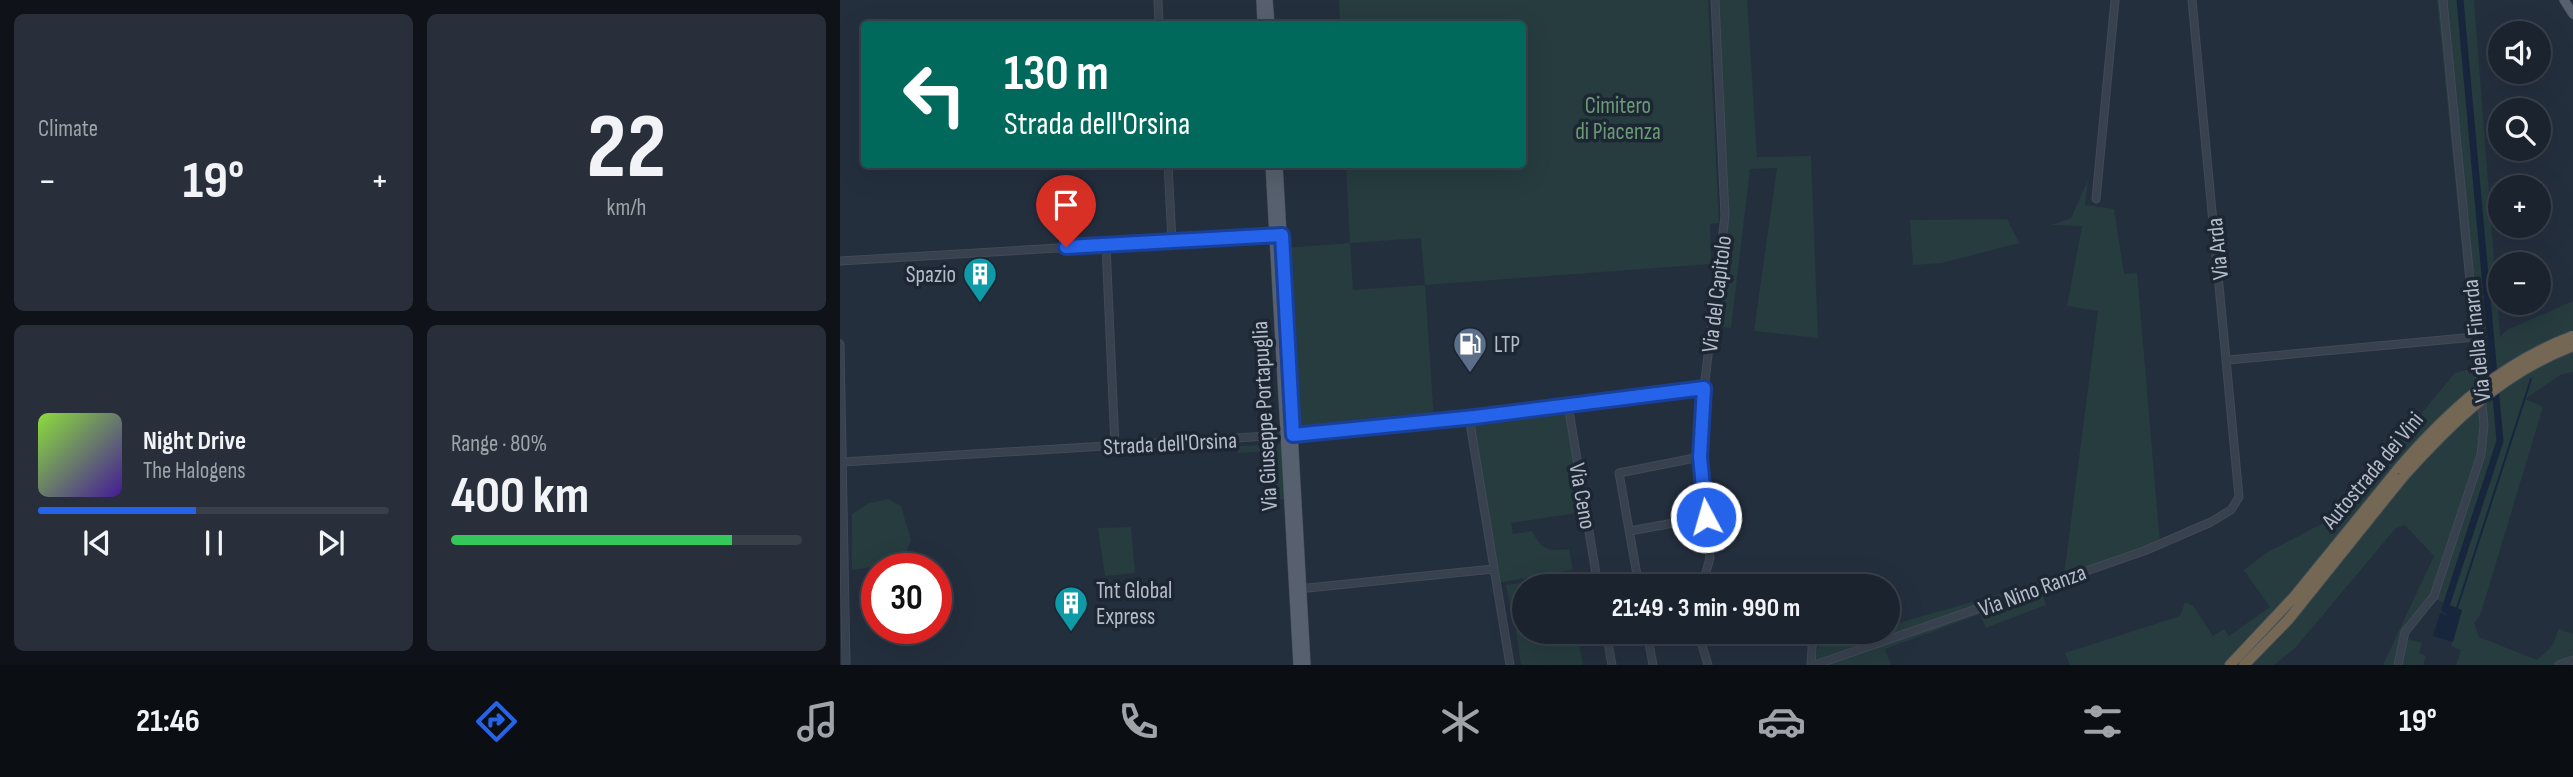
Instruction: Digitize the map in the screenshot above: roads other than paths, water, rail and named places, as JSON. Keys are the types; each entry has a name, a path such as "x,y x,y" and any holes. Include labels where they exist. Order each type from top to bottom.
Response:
{"highway":[{"name":"Autostrada dei Vini","path":"2244,665 2288,620 2443,419 2486,382 2535,352 2573,336"},
{"name":"Autostrada dei Vini","path":"2230,665 2294,597 2400,473 2473,404 2534,364 2573,346"}],"main road":[{"path":"1261,0 1262,21"},
{"path":"1268,0 1270,21"},
{"path":"2564,0 2573,14"},
{"name":"Via Giuseppe Portapuglia","path":"1270,168 1278,235"},
{"name":"Via Giuseppe Portapuglia","path":"1278,168 1278,235 1289,435 1298,589 1306,665"},
{"name":"Via Giuseppe Portapuglia","path":"1298,589 1298,665"}],"street":[{"path":"1158,0 1160,21"},
{"name":"Via del Capitolo","path":"1705,574 1710,558 1700,457 1704,388 1725,216 1715,0"},
{"path":"2096,199 2115,0"},
{"name":"Via Arda","path":"2192,0 2239,497"},
{"name":"Via della Finarda","path":"2398,665 2404,632 2434,596 2481,455 2484,425 2443,0"},
{"path":"1168,168 1172,241"},
{"path":"840,261 1278,235"},
{"path":"1106,245 1115,446"},
{"path":"2228,360 2475,337"},
{"path":"840,345 842,584 846,665"},
{"name":"Strada dell'Orsina","path":"843,462 1289,435 1469,417 1704,388"},
{"name":"Via Ceno","path":"1567,405 1596,574"},
{"path":"1469,417 1510,665"},
{"path":"1637,574 1619,473 1700,457"},
{"name":"Via Nino Ranza","path":"1813,665 2144,551 2211,522 2231,510 2239,497"},
{"path":"1630,531 1706,517"},
{"path":"1298,589 1493,569"},
{"path":"1608,644 1612,665"},
{"path":"1649,644 1653,665"},
{"path":"1702,644 1709,665"},
{"path":"1813,644 1813,665"},
{"path":"2559,665 2573,660"}],"water":[{"path":"2449,605 2462,610 2453,642 2433,636 2440,613 2446,615"}],"waterway":[{"path":"2455,612 2445,609 2500,441 2460,0"},
{"path":"2457,608 2531,379"}],"place":[{"name":"Spazio","path":"980,304"},
{"name":"LTP","path":"1470,374"},
{"name":"Tnt Global Express","path":"1071,633"}],"park label":[{"name":"Cimitero di Piacenza","path":"1618,118"}]}
